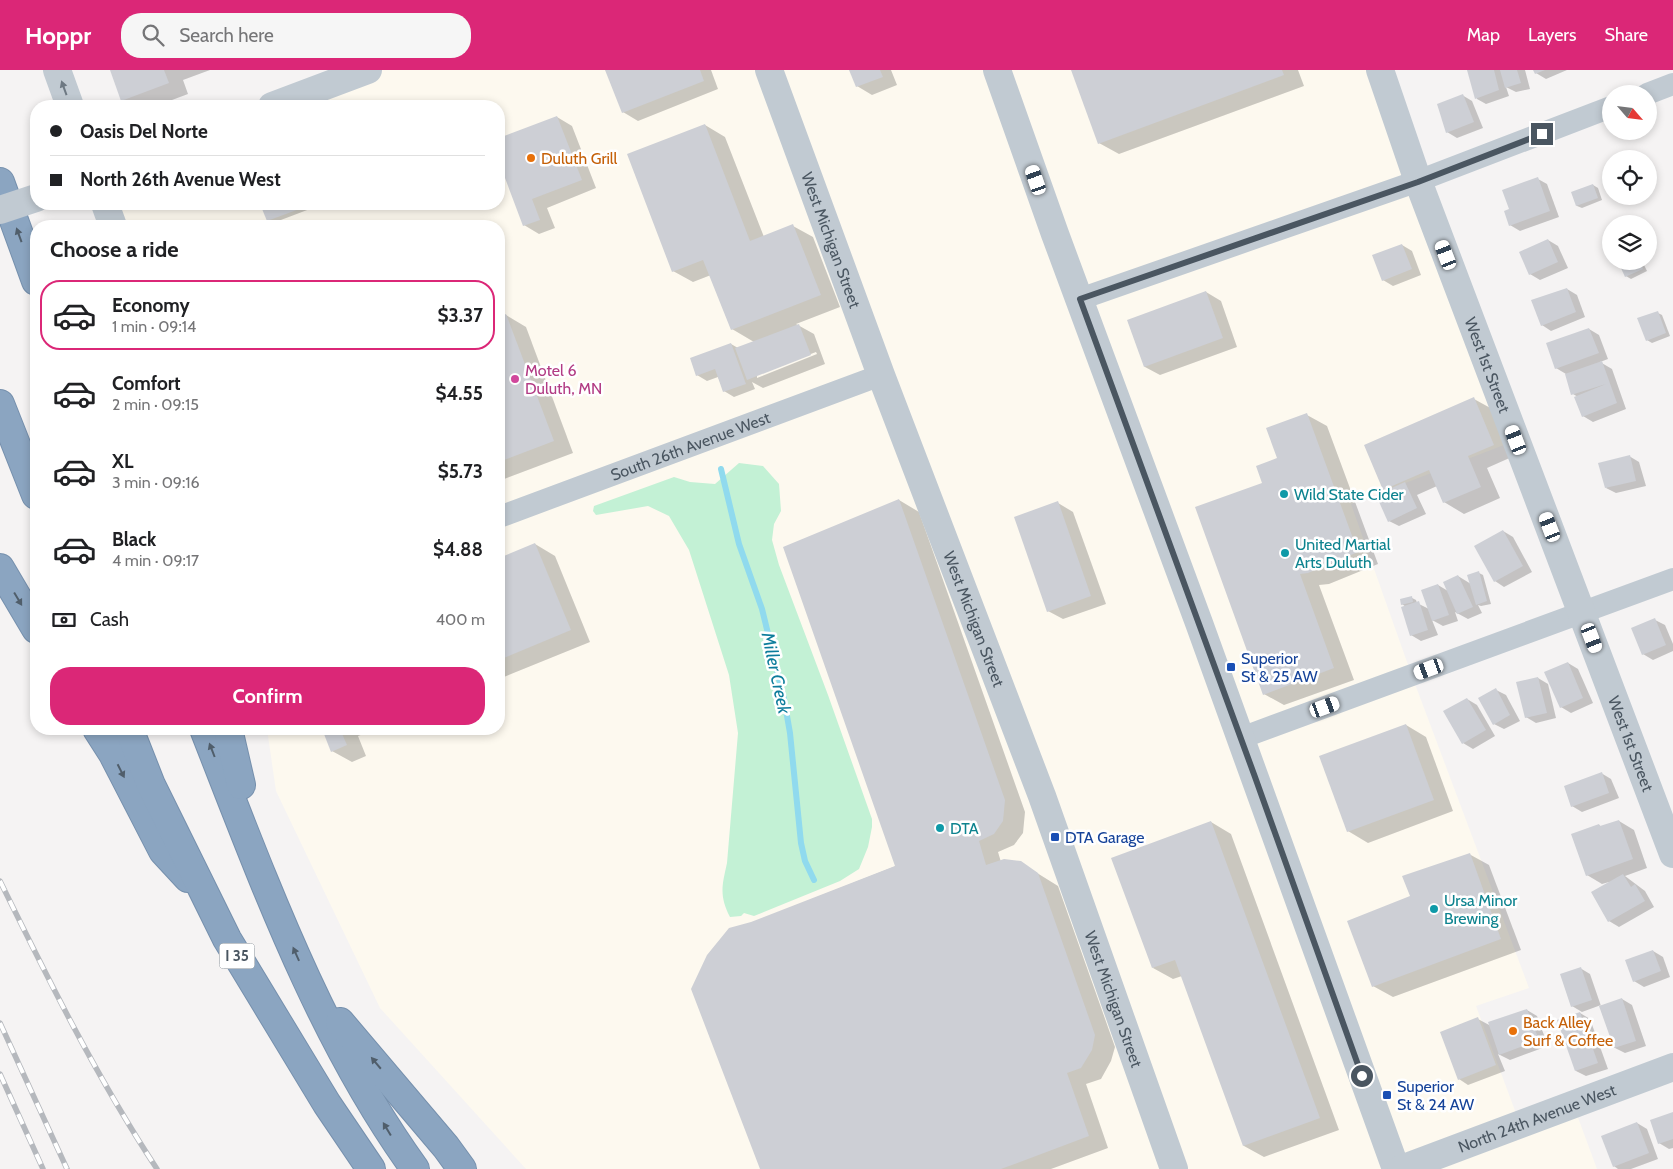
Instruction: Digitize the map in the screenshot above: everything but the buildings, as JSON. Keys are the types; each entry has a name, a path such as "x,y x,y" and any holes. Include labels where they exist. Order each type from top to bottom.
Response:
{"highway":[{"path":"0,182 30,264"},
{"path":"0,404 30,480"},
{"path":"0,568 30,619"},
{"path":"101,735 113,754 163,851 210,902"},
{"name":"I 35","path":"131,735 151,785 227,939 327,1104 371,1169"},
{"path":"206,735 262,877 324,1016 388,1132 415,1169"},
{"path":"229,735 262,877"},
{"path":"310,986 446,1147 462,1169"}],"street":[{"path":"57,70 68,100"},
{"path":"288,100 368,70"},
{"name":"West Michigan Street","path":"769,70 881,375 1042,796 1174,1169"},
{"path":"997,70 1396,1169"},
{"name":"West 1st Street","path":"1380,70 1418,182 1673,854"},
{"path":"1658,90 1673,84"},
{"path":"1080,299 1418,182 1602,110"},
{"path":"0,210 30,200"},
{"name":"South 26th Avenue West","path":"505,515 881,375"},
{"path":"1241,738 1673,579"},
{"name":"North 24th Avenue West","path":"1402,1169 1673,1067"}],"shaded area":[{"path":"341,70 1383,70 1517,440 1351,504 1412,676 1529,988 1476,1006 1520,1124 1573,1104 1597,1169 526,1169 380,1008 276,791 268,735 505,735 505,220 111,220 107,210 505,210 505,100 283,100"}],"green space":[{"path":"739,463 763,466 779,484 781,511 774,524 772,540 779,565 872,819 872,827 868,847 859,869 840,881 754,916 744,913 741,916 730,917 724,903 723,890 738,733 729,675 689,550 669,516 648,506 596,515 593,511 594,506 674,477 690,482 715,484"}],"waterway":[{"name":"Miller Creek","path":"721,469 739,544 762,609 784,699 790,733 801,843 805,861 814,880"}],"railway":[{"path":"0,881 94,1064 157,1169"},
{"path":"0,1023 67,1169"},
{"path":"0,1074 43,1169"}],"place":[{"name":"Duluth Grill","path":"531,158"},
{"name":"Motel 6 Duluth, MN","path":"515,379"},
{"name":"Wild State Cider","path":"1284,494"},
{"name":"United Martial Arts Duluth","path":"1285,553"},
{"name":"Superior St & 25 AW","path":"1231,667"},
{"name":"DTA","path":"940,828"},
{"name":"DTA Garage","path":"1055,837"},
{"name":"Ursa Minor Brewing","path":"1434,909"},
{"name":"Back Alley Surf & Coffee","path":"1513,1031"},
{"name":"Superior St & 24 AW","path":"1387,1095"}],"route":[{"path":"1362,1076 1080,299 1418,182 1542,134"}]}
